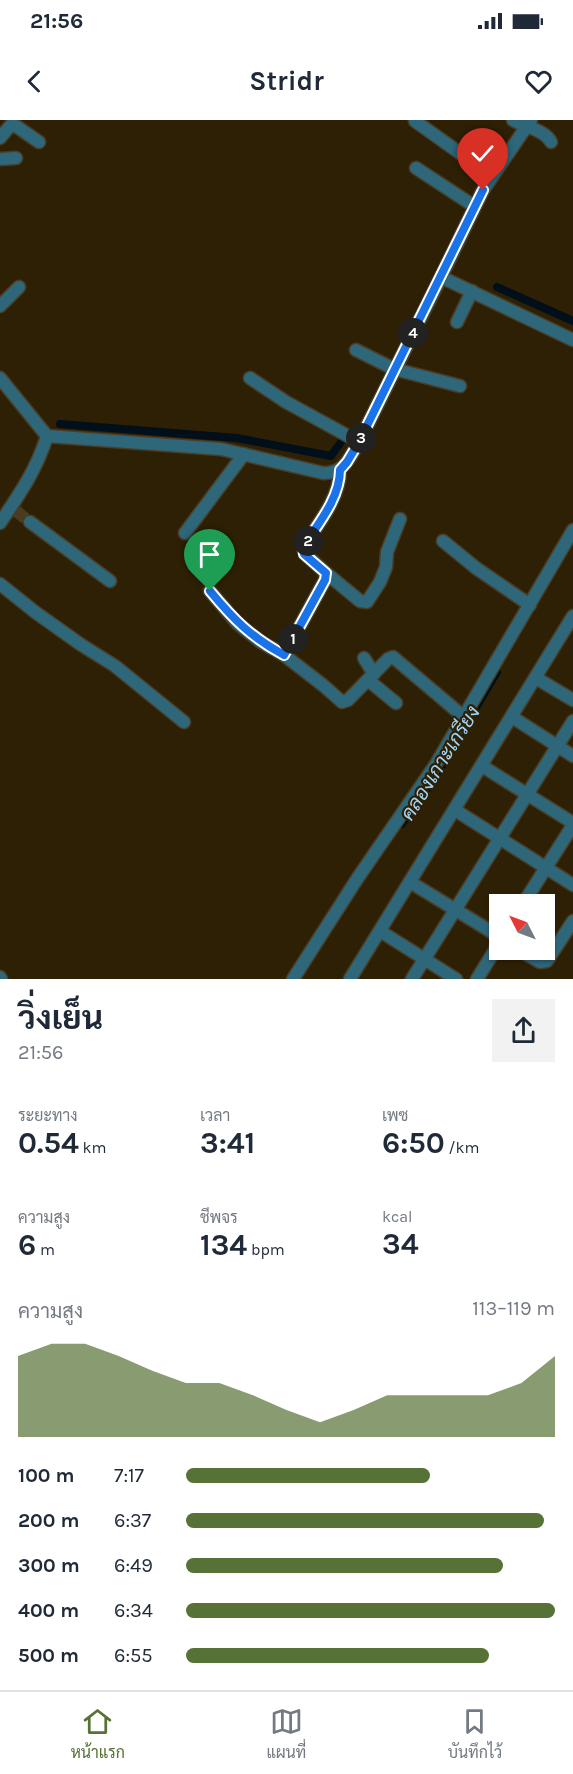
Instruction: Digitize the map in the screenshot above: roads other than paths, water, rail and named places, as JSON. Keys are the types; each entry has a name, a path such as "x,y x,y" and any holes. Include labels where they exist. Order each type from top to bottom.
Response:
{"street":[{"path":"513,120 528,124 545,134 551,142"},
{"path":"415,121 492,176"},
{"path":"0,378 47,436 190,445 244,454 323,473 340,470 359,442 474,206 528,124"},
{"path":"0,138 10,126 16,126 39,142"},
{"path":"0,159 16,158"},
{"path":"416,168 474,206"},
{"path":"441,277 573,340"},
{"path":"0,306 19,287"},
{"path":"457,322 472,291"},
{"path":"356,350 394,369 460,386"},
{"path":"250,378 286,402 359,442"},
{"path":"0,523 13,508 37,465 47,436"},
{"path":"185,533 244,454"},
{"path":"340,470 340,481 330,505 303,547 304,554 360,601 366,602 380,582 386,567 387,552 400,519"},
{"path":"30,522 110,581"},
{"path":"293,979 357,879 418,792 573,530"},
{"path":"443,541 476,568 530,605"},
{"path":"284,655 325,580 326,573"},
{"path":"0,584 53,625 114,666 184,723"},
{"path":"210,591 237,623 261,642 284,655 342,702 348,700 390,657 393,657 464,717"},
{"path":"355,977 410,882 536,678 569,632 573,616"},
{"path":"364,658 371,677 396,703"},
{"path":"536,678 573,700"},
{"path":"512,717 573,756"},
{"path":"412,979 573,721"},
{"path":"482,766 573,824 529,894"},
{"path":"455,810 573,885"},
{"path":"410,882 489,932"},
{"path":"555,949 573,921"},
{"path":"380,932 456,979"},
{"path":"477,979 489,959"}],"waterway":[{"path":"497,287 573,321"},
{"path":"60,424 237,438 331,456 344,438"},
{"name":"คลองเกาะเกรียง","path":"402,824 432,782 497,672"}],"tunnel":[{"path":"16,511 30,522"}]}
